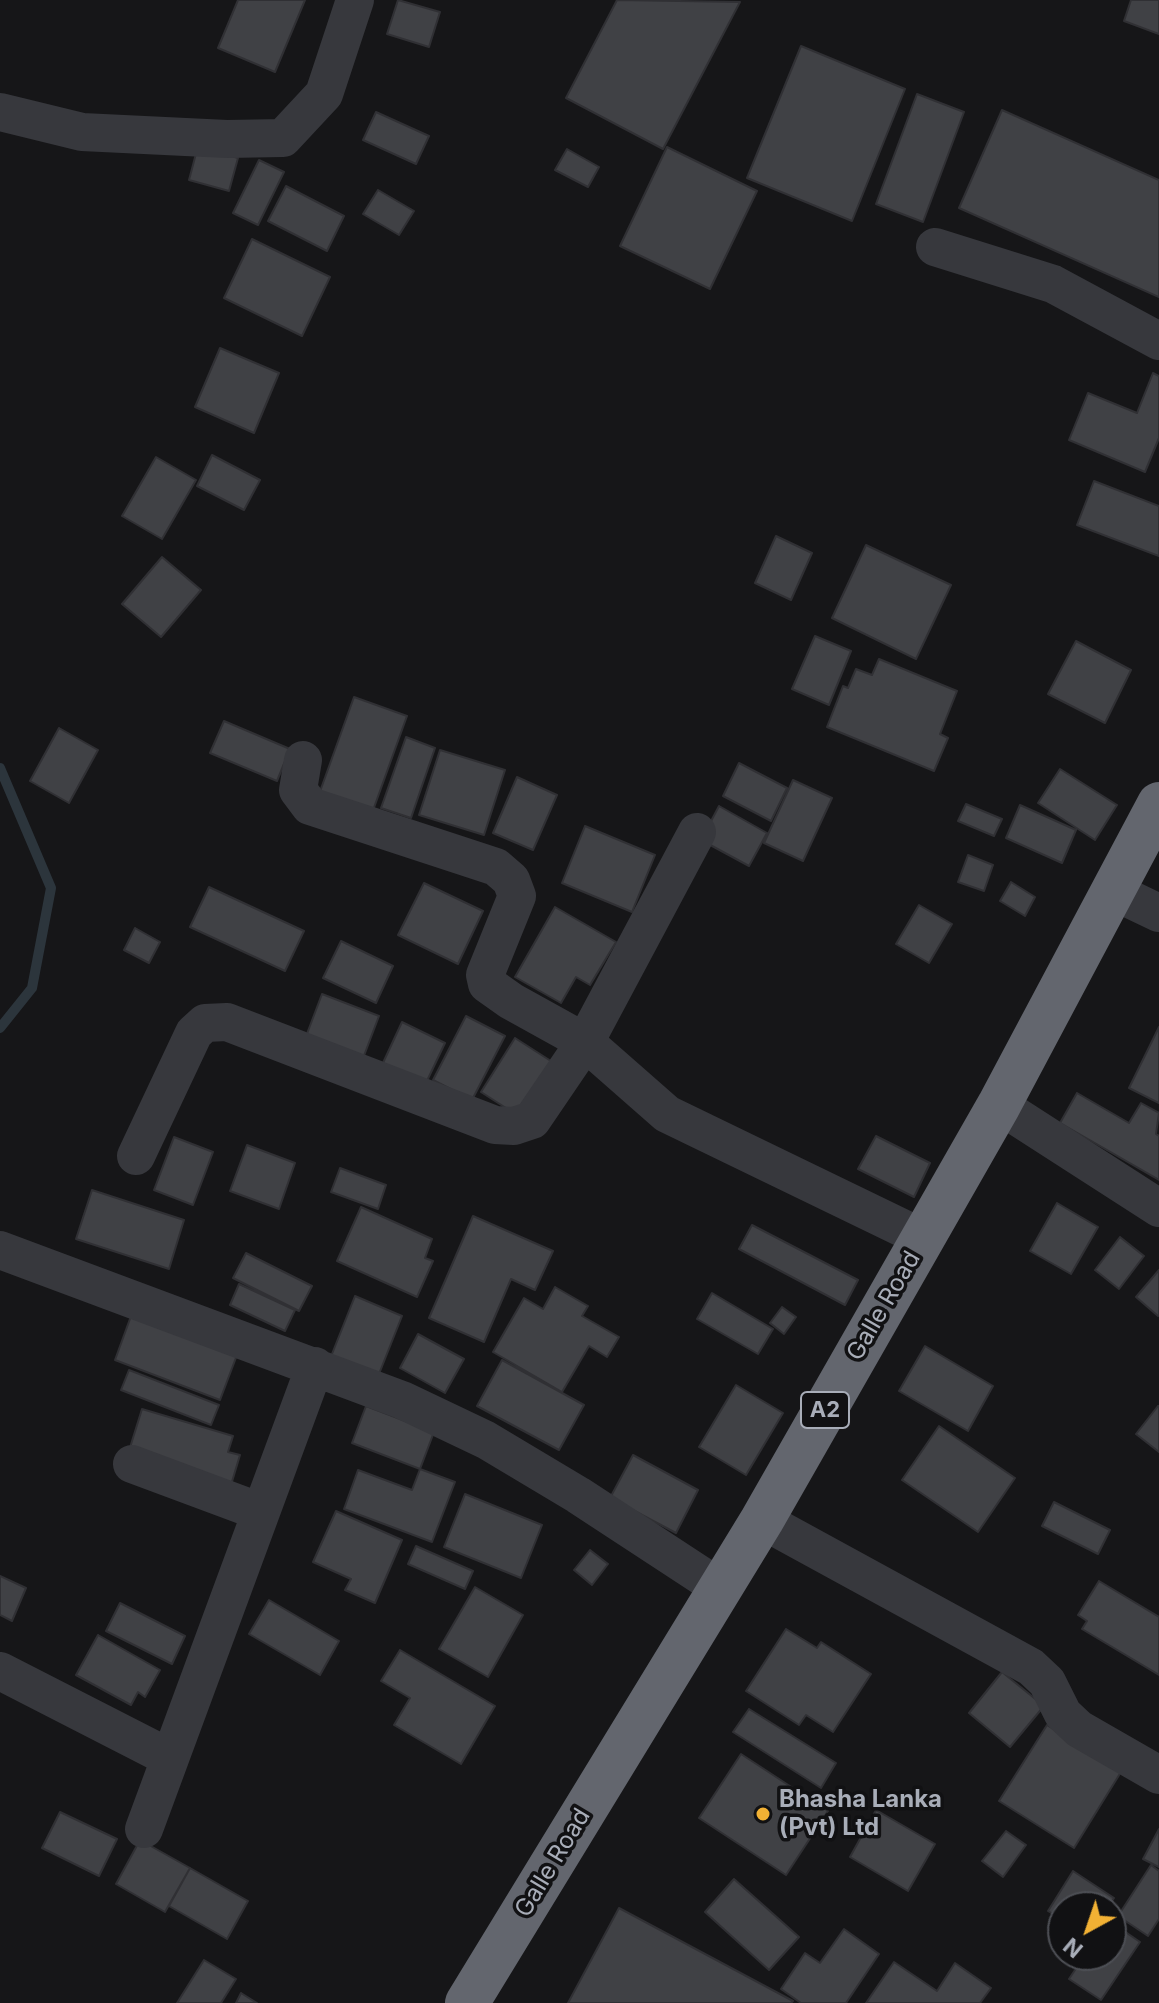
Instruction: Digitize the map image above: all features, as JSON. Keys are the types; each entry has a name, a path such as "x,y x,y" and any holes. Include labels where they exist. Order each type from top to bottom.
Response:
{"highway":[{"name":"Galle Road","path":"467,2003 762,1520 999,1105 1159,804"}],"street":[{"path":"0,112 82,132 227,139 283,138 324,94 355,0"},
{"path":"935,247 1053,284 1159,341"},
{"path":"303,760 298,790 310,806 496,867 511,880 517,896 485,975 487,984 511,1001 585,1042 667,1114 923,1238"},
{"path":"136,1156 194,1033 205,1023 227,1022 495,1125 514,1126 532,1120 585,1042 697,832"},
{"path":"1113,891 1159,913"},
{"path":"999,1105 1159,1208"},
{"path":"0,1250 402,1400 486,1440 578,1495 720,1588"},
{"path":"144,1829 315,1366"},
{"path":"132,1464 261,1512"},
{"path":"762,1520 1031,1667 1047,1682 1063,1714 1079,1729 1159,1775"},
{"path":"0,1671 170,1758"}],"building":[{"path":"238,0 305,0 275,72 218,48"},
{"path":"398,0 440,12 429,47 387,34"},
{"path":"617,0 740,2 663,149 566,98"},
{"path":"1131,0 1159,0 1159,34 1124,21"},
{"path":"801,46 905,89 852,221 747,178"},
{"path":"917,94 964,112 923,222 876,204"},
{"path":"1002,110 1159,180 1159,297 959,208"},
{"path":"376,112 429,136 416,164 363,140"},
{"path":"198,146 238,158 229,191 189,180"},
{"path":"667,147 757,191 710,289 620,246"},
{"path":"567,149 599,167 588,187 555,170"},
{"path":"259,160 284,172 258,225 233,213"},
{"path":"286,186 344,216 327,251 268,221"},
{"path":"378,190 414,211 399,235 363,214"},
{"path":"252,239 330,277 302,336 224,298"},
{"path":"220,348 279,373 254,433 195,407"},
{"path":"1153,373 1159,376 1159,438 1145,472 1069,440 1088,393 1137,413"},
{"path":"212,455 260,480 244,510 197,486"},
{"path":"156,457 196,480 162,539 122,516"},
{"path":"1094,481 1159,506 1159,556 1077,525"},
{"path":"776,536 812,553 791,600 755,583"},
{"path":"866,545 951,585 916,659 832,618"},
{"path":"162,557 201,590 161,637 122,604"},
{"path":"815,636 851,651 829,705 792,689"},
{"path":"1076,641 1131,670 1105,723 1048,694"},
{"path":"879,659 957,691 940,734 948,738 934,771 827,727 843,686 848,688 856,669 872,675"},
{"path":"354,697 407,716 371,816 318,797"},
{"path":"224,721 290,749 277,781 210,753"},
{"path":"59,728 98,750 69,803 30,781"},
{"path":"406,737 435,748 411,818 381,808"},
{"path":"440,750 505,770 484,835 419,815"},
{"path":"739,763 787,788 771,821 723,796"},
{"path":"1060,769 1117,805 1095,840 1038,803"},
{"path":"517,777 557,795 533,850 493,833"},
{"path":"793,780 832,798 803,861 764,843"},
{"path":"966,804 1002,819 994,836 958,821"},
{"path":"1020,805 1076,830 1062,863 1006,838"},
{"path":"719,806 767,833 749,866 701,840"},
{"path":"585,826 655,855 632,912 562,883"},
{"path":"968,855 993,865 984,891 958,882"},
{"path":"1011,882 1035,897 1025,916 1000,901"},
{"path":"424,883 483,911 458,964 398,935"},
{"path":"209,887 304,931 285,971 190,927"},
{"path":"919,905 952,924 929,963 896,944"},
{"path":"555,907 616,942 590,985 576,977 561,1003 515,977"},
{"path":"135,928 160,942 149,963 124,950"},
{"path":"341,941 393,966 376,1003 323,978"},
{"path":"322,994 379,1016 362,1061 305,1039"},
{"path":"466,1016 505,1036 472,1100 433,1080"},
{"path":"402,1022 445,1043 425,1085 382,1065"},
{"path":"1159,1027 1159,1103 1129,1088"},
{"path":"515,1038 554,1063 520,1117 481,1092"},
{"path":"1077,1093 1129,1123 1141,1103 1159,1113 1156,1134 1159,1136 1159,1180 1060,1123"},
{"path":"876,1136 930,1163 914,1197 858,1169"},
{"path":"174,1137 213,1152 193,1205 154,1190"},
{"path":"247,1145 295,1163 279,1209 230,1191"},
{"path":"340,1168 386,1185 378,1209 331,1192"},
{"path":"92,1190 184,1220 169,1269 76,1239"},
{"path":"1057,1203 1098,1227 1071,1274 1030,1251"},
{"path":"361,1207 432,1239 425,1258 433,1261 417,1297 337,1261"},
{"path":"473,1216 553,1251 535,1290 511,1279 484,1342 429,1318"},
{"path":"752,1225 858,1280 845,1305 739,1249"},
{"path":"1120,1237 1144,1256 1119,1289 1095,1270"},
{"path":"246,1253 312,1286 299,1311 233,1278"},
{"path":"1159,1270 1159,1315 1158,1316 1136,1297"},
{"path":"239,1284 295,1310 285,1331 230,1305"},
{"path":"555,1287 588,1306 582,1316 619,1337 607,1357 589,1346 562,1392 493,1352 524,1298 543,1309"},
{"path":"712,1293 773,1329 758,1354 697,1319"},
{"path":"355,1296 402,1316 377,1379 330,1359"},
{"path":"782,1307 796,1317 784,1334 770,1323"},
{"path":"131,1316 237,1355 220,1400 115,1360"},
{"path":"418,1334 464,1359 445,1393 400,1368"},
{"path":"925,1346 993,1386 968,1431 899,1391"},
{"path":"502,1360 584,1405 559,1450 477,1406"},
{"path":"129,1370 219,1405 211,1425 121,1390"},
{"path":"736,1385 783,1413 746,1475 699,1447"},
{"path":"366,1406 434,1432 420,1469 352,1443"},
{"path":"1159,1406 1159,1452 1136,1434"},
{"path":"142,1409 233,1436 228,1452 240,1455 231,1485 128,1454"},
{"path":"939,1426 1015,1478 978,1532 902,1480"},
{"path":"633,1455 698,1490 676,1533 610,1498"},
{"path":"420,1469 455,1482 432,1542 344,1509 358,1470 412,1490"},
{"path":"465,1494 542,1525 521,1578 444,1547"},
{"path":"1054,1502 1110,1530 1098,1554 1042,1526"},
{"path":"336,1511 402,1540 375,1603 345,1590 351,1579 313,1562"},
{"path":"416,1546 473,1571 465,1589 408,1564"},
{"path":"590,1550 608,1564 592,1585 574,1570"},
{"path":"0,1576 26,1588 12,1621 0,1615"},
{"path":"1099,1581 1159,1617 1159,1675 1082,1629 1087,1621 1078,1615"},
{"path":"475,1587 523,1615 488,1677 439,1649"},
{"path":"269,1600 339,1641 320,1675 249,1634"},
{"path":"120,1603 185,1636 172,1664 106,1631"},
{"path":"786,1629 817,1648 821,1642 871,1674 833,1732 806,1715 799,1725 746,1691"},
{"path":"98,1635 160,1670 145,1697 138,1692 131,1705 76,1675"},
{"path":"400,1650 495,1706 461,1764 394,1725 410,1698 381,1681"},
{"path":"1002,1672 1044,1706 1010,1747 969,1713"},
{"path":"749,1709 836,1763 821,1788 733,1732"},
{"path":"1047,1725 1121,1772 1074,1848 999,1801"},
{"name":"Bhasha Lanka (Pvt) Ltd","path":"741,1754 828,1811 786,1875 699,1818"},
{"path":"876,1810 935,1844 908,1891 850,1857"},
{"path":"60,1812 117,1839 99,1876 42,1848"},
{"path":"1159,1829 1159,1867 1143,1859"},
{"path":"1006,1831 1026,1845 1003,1877 982,1861"},
{"path":"140,1840 190,1868 165,1912 116,1884"},
{"path":"1151,1865 1159,1871 1159,1919 1148,1936 1127,1922 1127,1902"},
{"path":"190,1868 248,1901 227,1939 169,1906"},
{"path":"1073,1871 1103,1891 1060,1891"},
{"path":"734,1879 799,1937 769,1970 705,1912"},
{"path":"619,1908 793,2001 568,2003"},
{"path":"844,1929 879,1954 846,2003 801,2003 781,1989 805,1953 820,1963"},
{"path":"1127,1933 1140,1942 1127,1961"},
{"path":"204,1960 236,1979 221,2003 177,2003"},
{"path":"894,1962 937,1991 955,1963 991,1988 980,2003 866,2003"},
{"path":"1074,1971 1120,1971 1101,2000 1069,1979"},
{"path":"241,1993 257,2003 236,2003"}],"waterway":[{"path":"0,768 51,888 32,988 0,1028"}],"place":[{"name":"Bhasha Lanka (Pvt) Ltd","path":"763,1814"}]}
